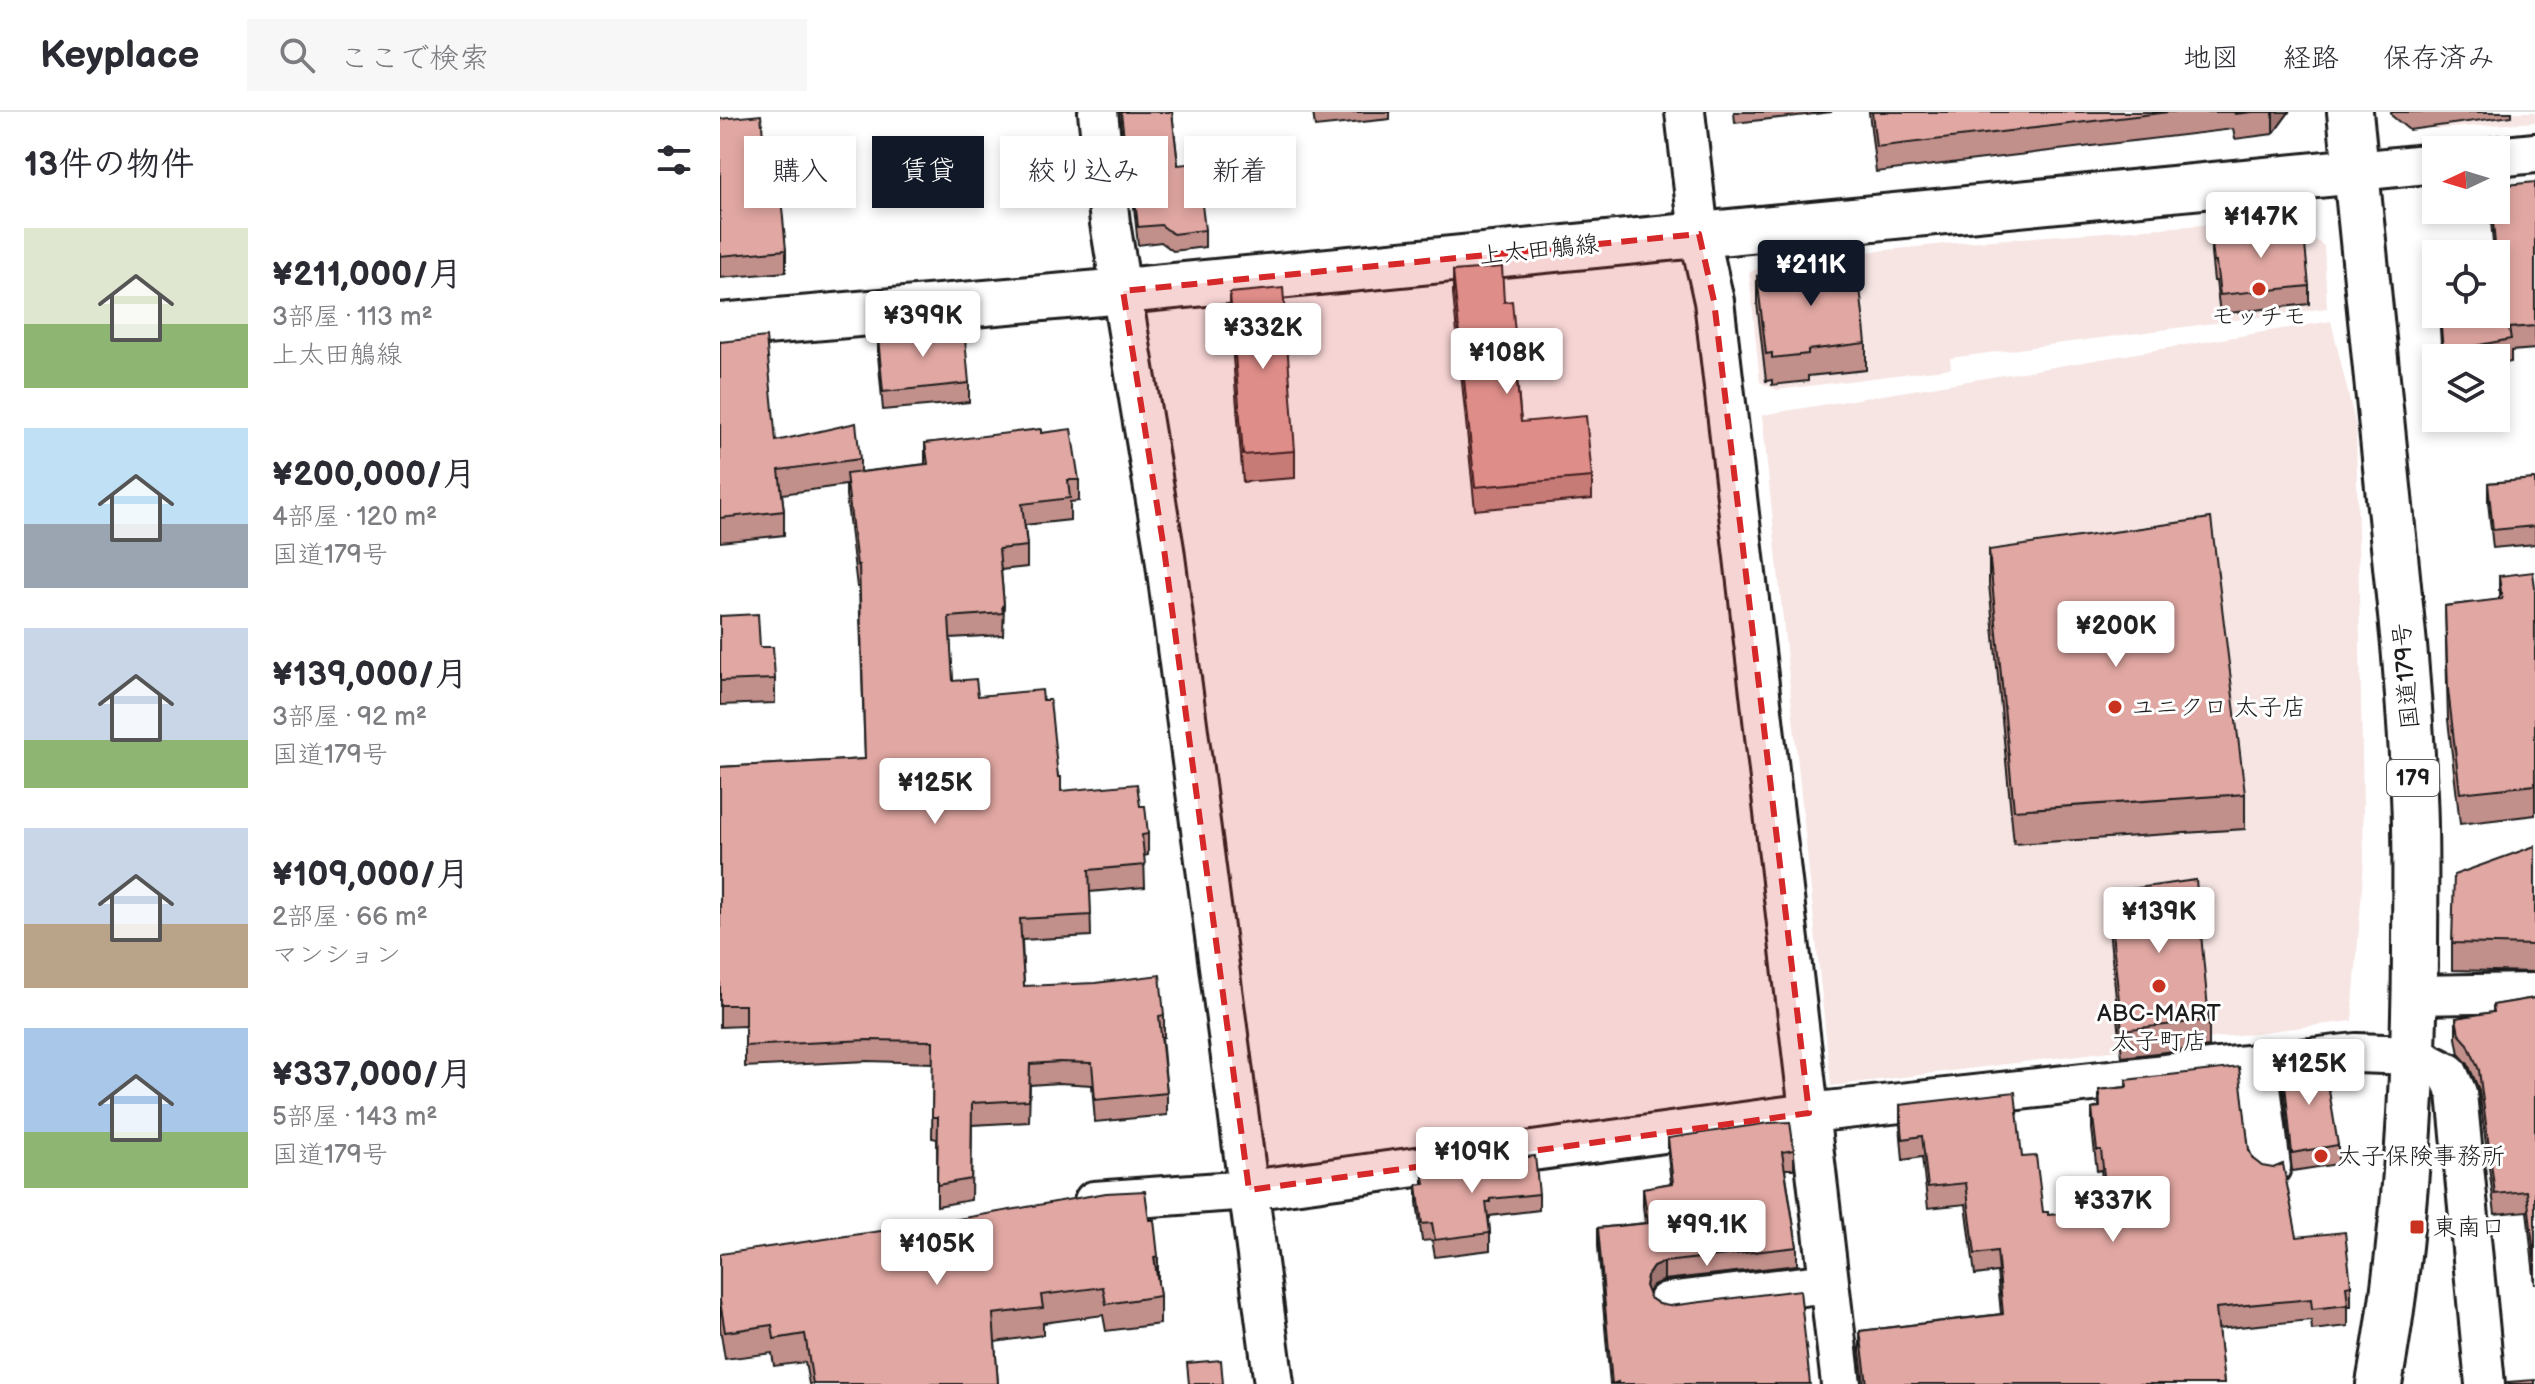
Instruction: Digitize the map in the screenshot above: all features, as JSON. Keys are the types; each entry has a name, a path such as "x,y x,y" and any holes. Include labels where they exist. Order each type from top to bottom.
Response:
{"main road":[{"name":"国道179号","path":"2350,112 2411,734 2415,827 2413,1055 2404,1219 2379,1384"},
{"name":"上太田鵤線","path":"720,326 1123,291 2357,171"}],"street":[{"path":"1098,112 1110,223 1164,549 1274,1384"},
{"path":"1685,112 1699,234 1714,301 1841,1384"},
{"path":"2510,156 2535,153"},
{"path":"2357,171 2422,164"},
{"path":"2414,995 2535,993"},
{"path":"1059,1207 1103,1199 1249,1190 1809,1113 2258,1062 2356,1053 2413,1055 2448,1073 2457,1093 2485,1384"},
{"path":"2258,1062 2271,1167"},
{"path":"1667,1302 1829,1283"}],"highlighted area":[{"path":"1699,234 1714,301 1809,1113 1249,1190 1164,549 1123,291"}],"shaded area":[{"path":"2411,112 2535,112 2535,122 2436,129"},
{"path":"2288,219 2324,246 2327,308 1950,358 1951,368 1777,390 1760,382 1749,273 1769,262 1965,242"},
{"path":"2331,321 2356,427 2364,861 2352,1021 1831,1086 1762,415"}],"building":[{"path":"1121,112 1172,112 1178,165 1184,164 1184,208 1202,208 1205,230 1173,234 1161,225 1138,227 1136,208 1168,208 1168,136 1124,136"},
{"path":"1872,112 2169,112 1876,147"},
{"path":"761,115 763,136 744,136 744,208 782,208 786,250 720,256 720,119"},
{"path":"2535,182 2535,326 2510,328 2510,240 2495,240 2493,224 2510,224 2510,185"},
{"path":"2303,224 2309,286 2220,295 2211,234"},
{"path":"1857,260 1866,343 1772,358 1772,353 1766,354 1757,276 1764,275 1763,270"},
{"path":"1502,267 1504,302 1512,301 1521,422 1586,416 1592,477 1475,487 1453,271"},
{"path":"1283,288 1295,451 1243,455 1230,293"},
{"path":"940,326 947,330 964,328 969,383 883,392 878,337 899,335 902,330"},
{"path":"2441,328 2509,328 2511,339 2485,344 2442,344"},
{"path":"766,337 776,441 856,423 860,459 779,470 784,511 720,518 720,342"},
{"path":"1041,429 1041,433 1071,429 1079,480 1068,480 1070,498 1022,504 1027,546 999,549 1003,613 949,617 953,681 976,679 978,696 1042,690 1043,700 1050,700 1061,791 1137,784 1140,806 1145,806 1148,834 1142,835 1145,865 1089,870 1091,915 1020,919 1024,986 1095,983 1160,975 1164,1015 1159,1016 1167,1093 1095,1100 1092,1063 1030,1064 1029,1100 972,1103 971,1179 937,1185 938,1117 932,1117 933,1041 867,1040 745,1046 745,1005 720,1005 720,767 865,759 859,565 846,474 928,464 925,443"},
{"path":"2535,479 2535,526 2493,530 2488,483"},
{"name":"ユニクロ 太子店","path":"2211,518 2245,794 2014,810 1989,550"},
{"path":"2533,572 2535,785 2460,793 2448,689 2445,606 2502,599 2499,576"},
{"path":"758,614 760,647 773,647 775,679 720,681 720,616"},
{"path":"2535,846 2535,945 2452,943 2454,875"},
{"name":"ABC-MART 太子町店","path":"2196,880 2209,1020 2122,1030 2108,892"},
{"path":"2535,998 2535,1265 2527,1191 2495,1194 2479,1070 2468,1044 2459,1034 2456,1018 2494,1012 2493,1005"},
{"path":"2324,1060 2338,1145 2292,1153 2283,1065"},
{"path":"2239,1067 2249,1150 2253,1159 2262,1166 2273,1168 2283,1164 2297,1237 2345,1232 2351,1285 2346,1286 2348,1305 2312,1309 2311,1299 2216,1308 2224,1384 1867,1384 1860,1331 2003,1314 1997,1251 1975,1254 1966,1183 1928,1187 1922,1136 1903,1139 1900,1105 2015,1092 2022,1157 2036,1156 2043,1212 2048,1212 2048,1215 2108,1211 2101,1150 2097,1150 2092,1109 2100,1107 2099,1090 2127,1087 2126,1080"},
{"path":"1790,1122 1794,1150 1782,1152 1797,1247 1664,1262 1653,1267 1645,1286 1650,1298 1669,1306 1800,1290 1810,1384 1612,1384 1598,1228 1648,1223 1643,1188 1673,1183 1668,1138"},
{"path":"1535,1156 1539,1194 1486,1202 1490,1233 1435,1240 1432,1223 1422,1224 1417,1185 1425,1184 1423,1172"},
{"path":"1145,1191 1149,1220 1154,1220 1158,1256 1154,1257 1160,1296 1106,1304 1103,1287 1041,1295 1043,1308 993,1314 998,1384 813,1384 805,1334 774,1339 772,1325 725,1332 720,1301 720,1254 930,1224 1106,1193"},
{"path":"1221,1360 1223,1384 1189,1384 1187,1363"},
{"path":"2535,1380 2535,1384 2508,1384 2508,1382"}],"place":[{"name":"モッチモ","path":"2259,289"},
{"name":"ユニクロ 太子店","path":"2115,707"},
{"name":"ABC-MART 太子町店","path":"2159,986"},
{"name":"太子保険事務所","path":"2321,1156"},
{"name":"東南口","path":"2417,1227"}]}
